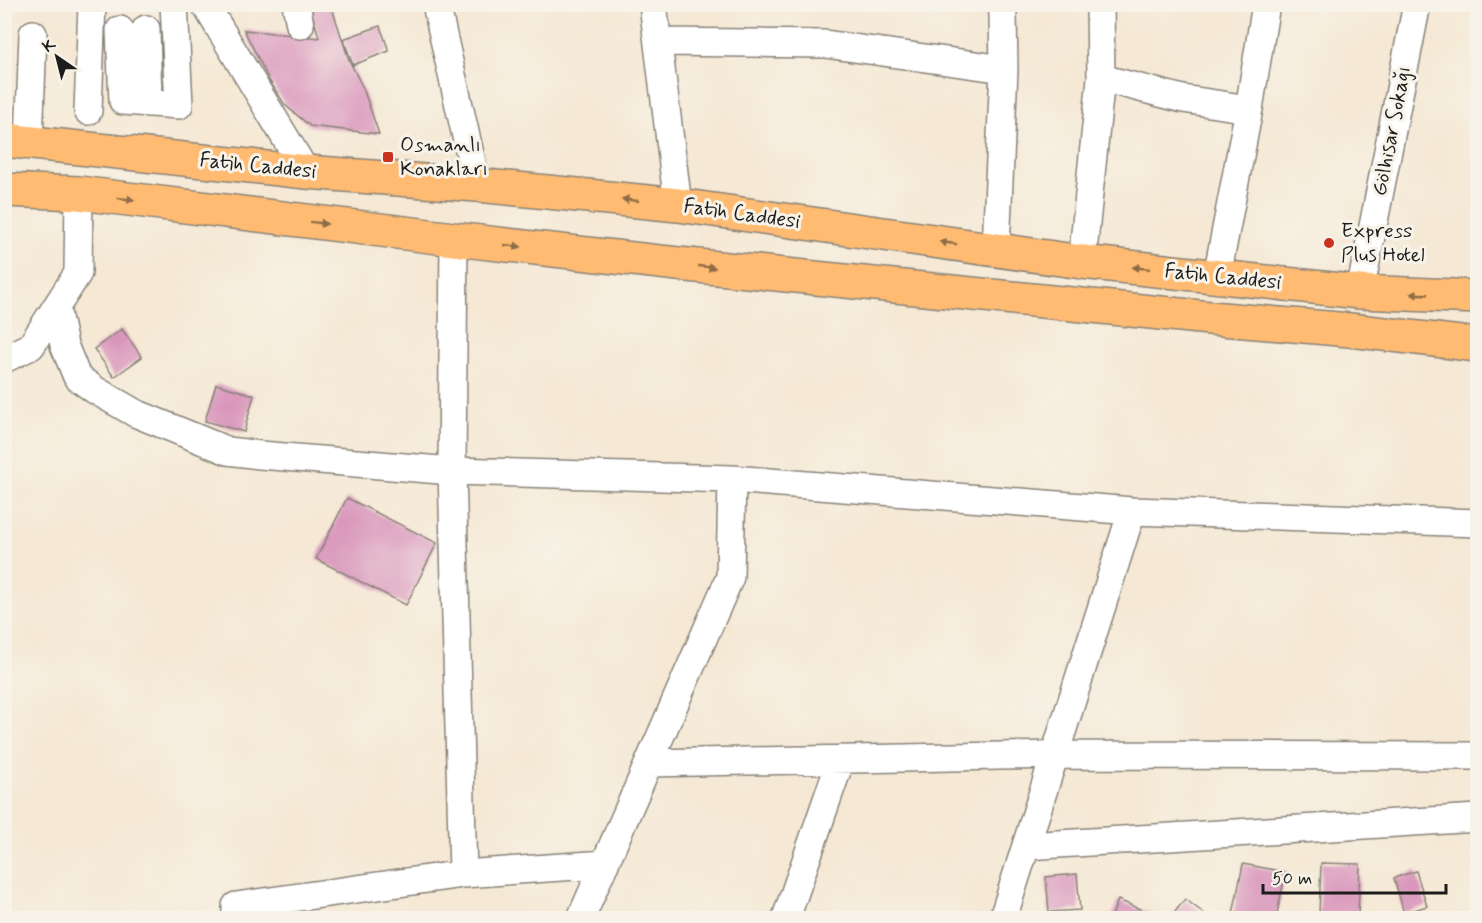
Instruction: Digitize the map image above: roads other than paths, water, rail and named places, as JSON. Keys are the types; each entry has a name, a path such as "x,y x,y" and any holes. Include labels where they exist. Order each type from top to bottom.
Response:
{"main road":[{"name":"Fatih Caddesi","path":"17,141 306,172 678,205 1082,262 1360,292 1478,297"},
{"name":"Fatih Caddesi","path":"4,190 79,194 678,264 1350,330 1478,345"}],"street":[{"path":"88,111 93,4"},
{"path":"133,30 148,103 179,105 174,4"},
{"path":"205,4 306,172"},
{"path":"436,4 477,186"},
{"path":"653,4 678,205"},
{"path":"996,249 1004,69 1002,4"},
{"path":"1082,262 1101,78 1100,4"},
{"path":"1217,276 1266,4"},
{"name":"Gölhisar Sokağı","path":"1360,292 1417,4"},
{"path":"17,141 33,34"},
{"path":"658,42 825,44 1004,69"},
{"path":"1101,78 1183,99 1249,108"},
{"path":"4,359 31,346 78,273 79,194"},
{"path":"454,239 452,471 463,874"},
{"path":"56,308 64,345 77,377 135,413 228,451 452,471 732,479 1132,511 1478,523"},
{"path":"581,918 730,577 732,479"},
{"path":"1002,918 1132,511"},
{"path":"649,763 1055,755 1478,756"},
{"path":"786,918 841,759"},
{"path":"1026,846 1478,818"},
{"path":"236,918 236,906 463,874 605,864"}],"place":[{"name":"Osmanlı Konakları","path":"388,157"},
{"name":"Express Plus Hotel","path":"1329,243"}]}
